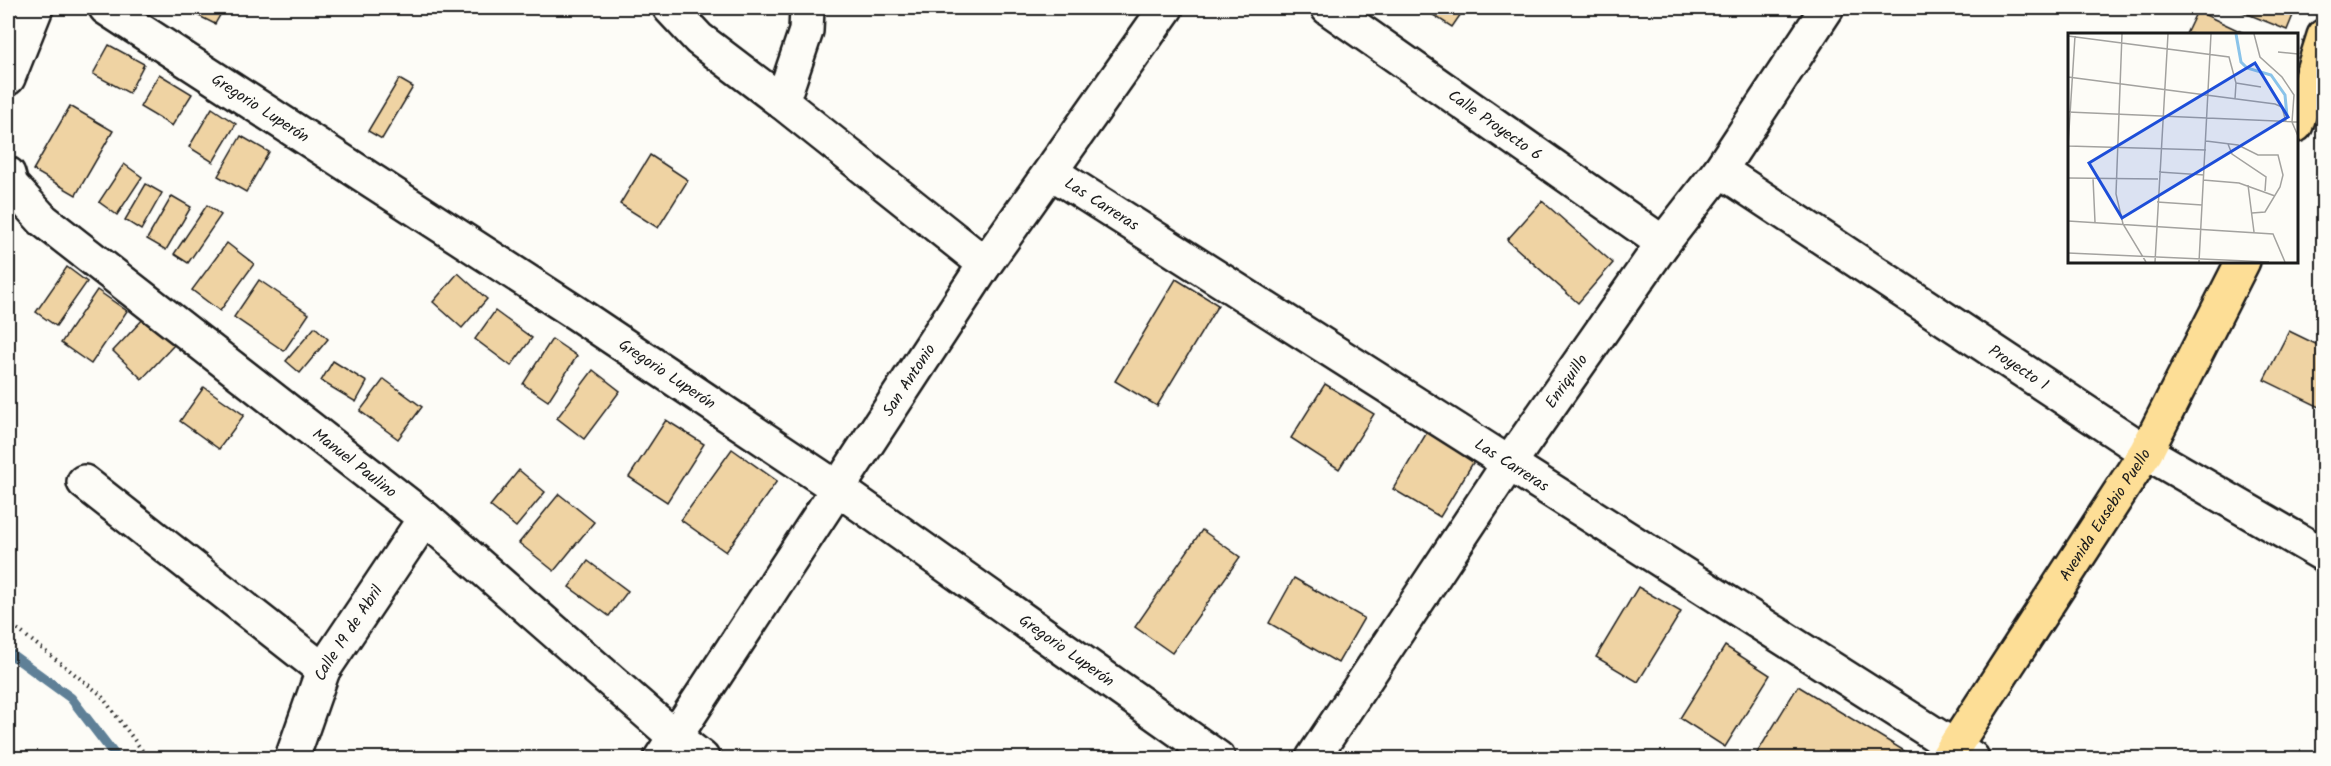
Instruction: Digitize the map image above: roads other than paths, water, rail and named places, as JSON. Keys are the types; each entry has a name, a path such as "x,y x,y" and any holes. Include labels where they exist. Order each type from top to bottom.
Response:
{"main road":[{"path":"2298,119 2324,36"},
{"name":"Avenida Eusebio Puello","path":"1958,755 2146,452 2242,262"}],"street":[{"path":"8,78 36,8"},
{"name":"Gregorio Luperón","path":"106,8 576,313 837,488 1218,759"},
{"path":"670,8 699,39 986,264"},
{"path":"782,102 806,31 807,8"},
{"name":"San Antonio","path":"668,748 986,264 1166,8"},
{"name":"Calle Proyecto 6","path":"1328,8 1663,243"},
{"name":"Enriquillo","path":"1313,759 1508,465 1663,243 1720,170 1827,8"},
{"name":"Proyecto 1","path":"1720,170 2146,452 2324,555"},
{"name":"Las Carreras","path":"1050,172 1958,755"},
{"name":"Manuel Paulino","path":"8,174 11,185 44,220 424,518 668,748 702,759"},
{"path":"84,482 323,670"},
{"name":"Calle 19 de Abril","path":"292,759 323,670 424,518"}],"waterway":[{"path":"8,652 71,698 117,758"}]}
